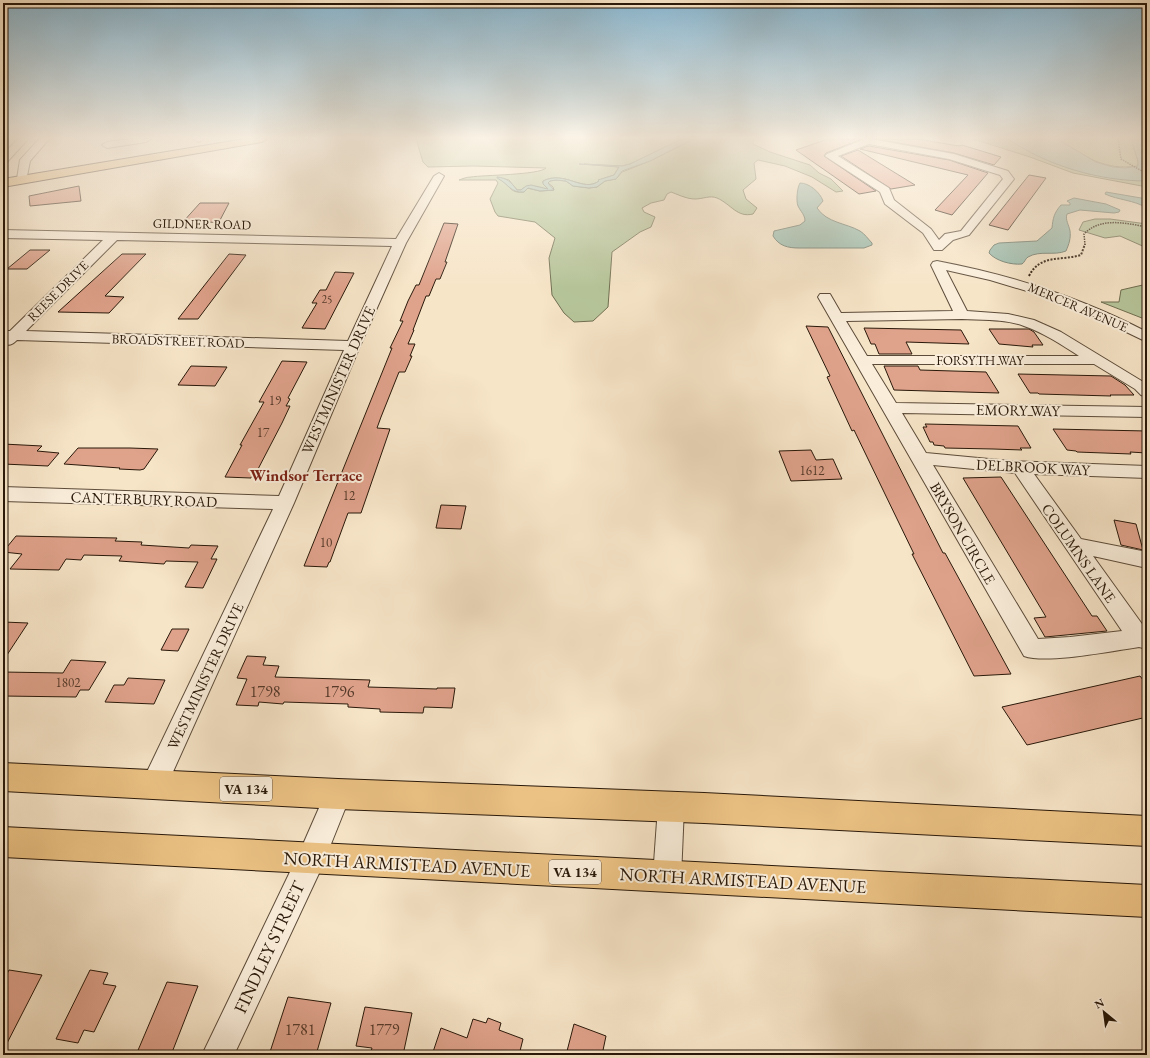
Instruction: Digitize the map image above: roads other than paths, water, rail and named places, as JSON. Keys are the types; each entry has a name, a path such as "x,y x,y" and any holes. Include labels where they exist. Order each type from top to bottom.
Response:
{"main road":[{"name":"VA 134","path":"3,777 338,794 671,807 1147,831"},
{"name":"NORTH ARMISTEAD AVENUE","path":"3,842 1147,901"}],"street":[{"name":"WESTMINISTER DRIVE","path":"154,785 285,504 353,346 400,242 432,188"},
{"path":"882,188 885,190 889,202 927,231 938,247 937,265 962,315"},
{"path":"938,247 949,238 965,233 1001,188"},
{"name":"GILDNER ROAD","path":"3,234 400,242"},
{"name":"REESE DRIVE","path":"6,339 114,236"},
{"name":"MERCER AVENUE","path":"937,265 986,274 1038,288 1147,338"},
{"name":"BRYSON CIRCLE","path":"825,297 1032,650 1143,639"},
{"path":"836,317 962,315 1008,318 1029,323 1056,335 1147,392"},
{"name":"BROADSTREET ROAD","path":"6,339 353,346"},
{"name":"FORSYTH WAY","path":"862,360 1098,360"},
{"name":"EMORY WAY","path":"890,408 1147,412"},
{"name":"DELBROOK WAY","path":"919,458 1010,467 1147,472"},
{"name":"COLUMNS LANE","path":"1020,467 1074,545 1143,639"},
{"name":"CANTERBURY ROAD","path":"3,494 285,504"},
{"path":"1074,545 1147,560"},
{"name":"FINDLEY STREET","path":"218,1055 311,859 338,794"},
{"path":"667,877 671,807"}],"district":[{"name":"Windsor Terrace","path":"306,475"}]}
